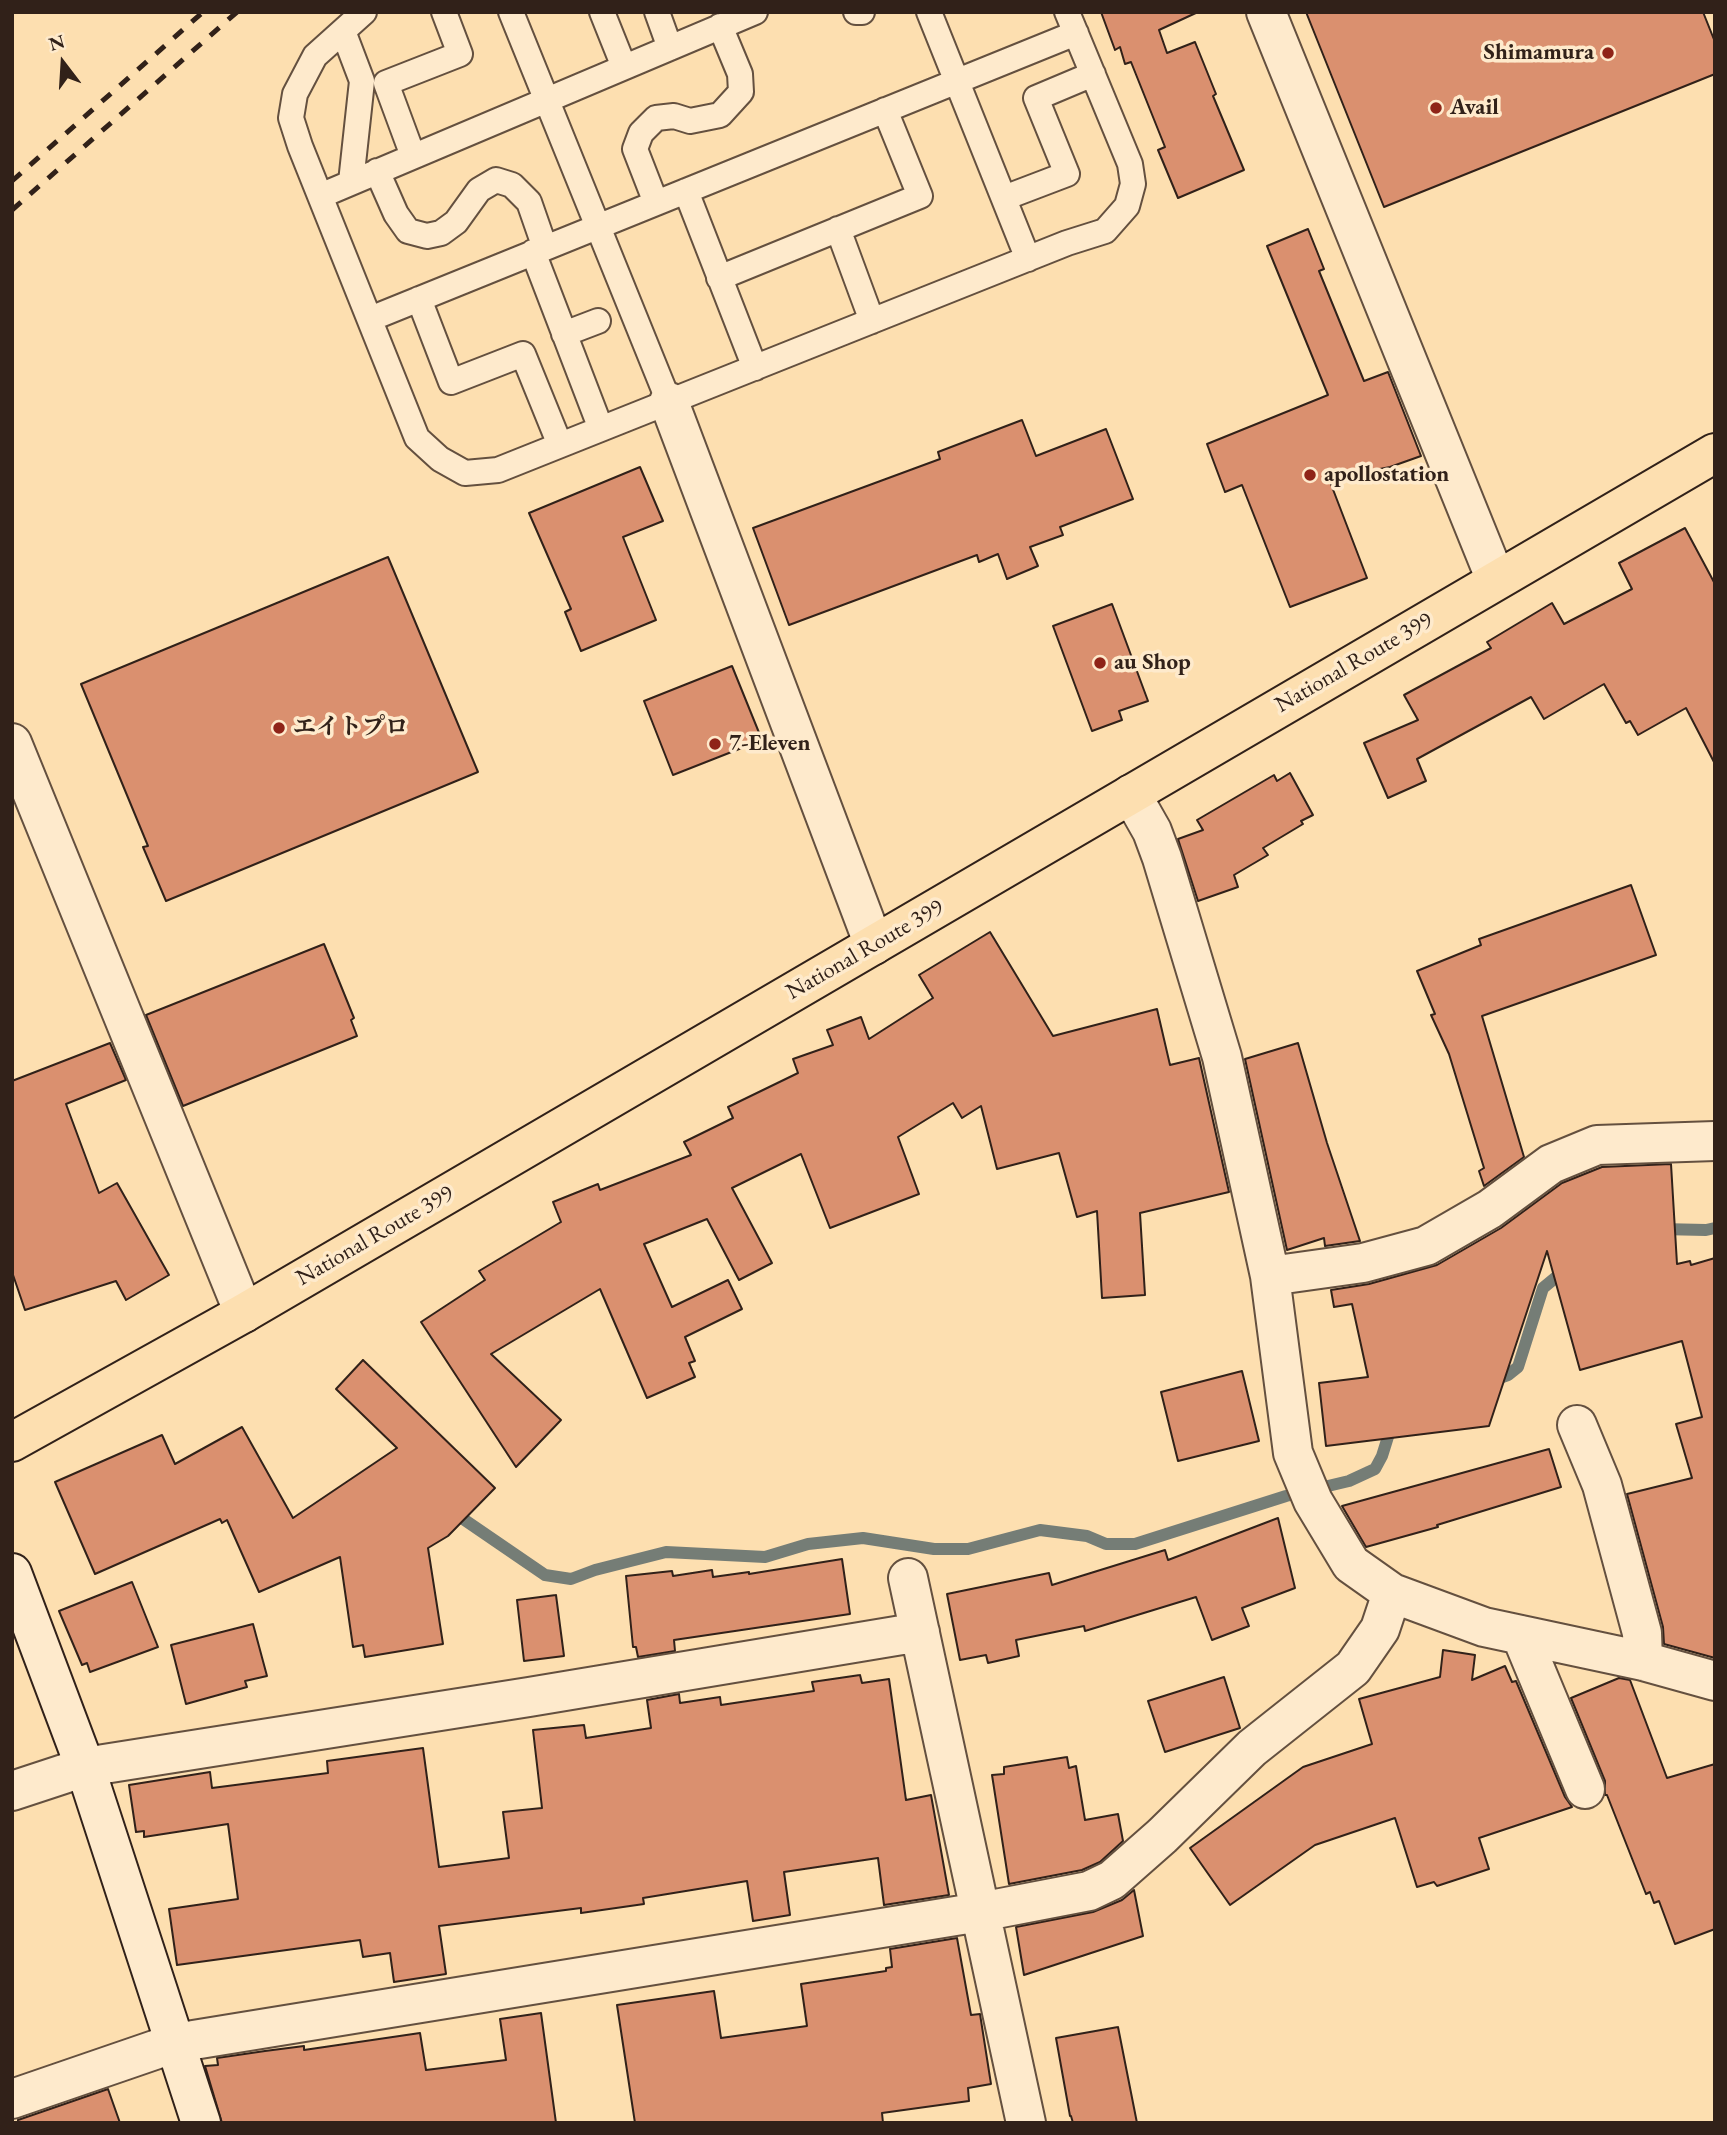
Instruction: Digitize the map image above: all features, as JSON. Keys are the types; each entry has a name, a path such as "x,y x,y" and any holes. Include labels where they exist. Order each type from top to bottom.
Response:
{"highway":[{"name":"National Route 399","path":"12,1442 244,1313 1715,453"}],"street":[{"path":"1266,12 1496,580"},
{"path":"669,402 874,945"},
{"path":"12,743 244,1313"},
{"path":"1130,794 1152,831 1162,858 1222,1057 1270,1276 1293,1453 1313,1501 1351,1564 1392,1593 1484,1627 1643,1661 1715,1681"},
{"path":"1270,1276 1363,1263 1426,1246 1490,1209 1551,1164 1597,1145 1715,1141"},
{"path":"1577,1425 1602,1485 1642,1633 1643,1661"},
{"path":"12,1573 85,1767 201,2123"},
{"path":"908,1578 1026,2123"},
{"path":"12,2099 175,2043 980,1912 1090,1891 1112,1880 1162,1836 1252,1748 1353,1668 1380,1629 1392,1593"},
{"path":"12,1791 85,1767 920,1632"},
{"path":"1521,1635 1586,1789"}],"lane":[{"path":"364,12 316,56 295,94 291,118 320,196 417,438 440,458 465,473 498,470 1028,259 1105,231 1127,206 1133,184 1130,164 1071,23 957,81 370,319"},
{"path":"413,156 386,83 460,54 443,12"},
{"path":"511,12 669,402"},
{"path":"602,12 624,67"},
{"path":"657,12 670,48"},
{"path":"320,196 755,12"},
{"path":"856,12 862,12"},
{"path":"929,12 1028,259"},
{"path":"656,203 635,149 640,132 656,118 674,116 690,121 720,115 741,92 740,74 720,26"},
{"path":"343,31 362,81 351,183"},
{"path":"1004,198 1067,174 1036,98 1093,74"},
{"path":"719,278 920,196 885,110"},
{"path":"377,171 396,214 408,231 427,236 442,233 456,222 479,190 496,180 512,185 529,202 539,250 564,334 601,429"},
{"path":"686,191 755,368"},
{"path":"838,229 872,321"},
{"path":"419,299 451,382 523,355 560,445"},
{"path":"564,334 598,321"}],"building":[{"path":"1101,12 1198,12 1159,30 1167,53 1195,42 1216,94 1213,96 1244,170 1178,198 1158,150 1165,147 1131,62 1125,64 1120,47 1115,50"},
{"path":"1306,12 1703,12 1715,42 1715,74 1384,207"},
{"path":"1308,229 1324,269 1319,271 1364,381 1388,372 1421,456 1390,467 1329,479 1367,578 1290,607 1242,485 1225,492 1207,444 1328,395 1267,246"},
{"path":"1022,420 1036,456 1106,429 1133,499 1060,527 1063,535 1030,547 1038,566 1007,579 998,554 979,562 977,555 789,625 753,528 940,459 938,452"},
{"path":"640,467 663,521 623,537 656,620 581,651 565,612 571,609 529,513"},
{"path":"1685,528 1715,584 1715,764 1686,708 1638,735 1630,721 1626,723 1604,684 1544,719 1531,697 1417,759 1426,781 1388,798 1364,743 1418,720 1404,695 1491,648 1487,642 1552,603 1564,624 1632,589 1619,563"},
{"name":"エイトプロ","path":"388,557 478,772 166,901 143,847 148,846 81,684"},
{"name":"au Shop","path":"1112,604 1148,701 1119,711 1122,720 1092,731 1053,626"},
{"path":"732,666 762,740 673,775 644,701"},
{"path":"1290,773 1313,815 1263,848 1268,855 1234,875 1238,887 1198,901 1178,839 1203,830 1197,820 1274,775 1277,781"},
{"path":"1631,885 1656,955 1482,1016 1524,1157 1484,1186 1479,1171 1484,1168 1449,1054 1431,1015 1435,1014 1417,971 1481,945 1479,939"},
{"path":"990,932 1053,1036 1157,1009 1170,1065 1199,1058 1229,1192 1140,1213 1145,1295 1102,1298 1097,1211 1077,1217 1059,1153 997,1169 981,1106 962,1118 953,1103 898,1137 919,1194 830,1228 801,1154 732,1188 772,1263 739,1280 707,1219 644,1244 672,1307 728,1280 742,1309 685,1337 695,1361 689,1363 695,1377 647,1398 600,1289 491,1354 561,1420 516,1467 421,1322 485,1280 479,1271 561,1222 553,1202 598,1184 600,1190 691,1155 684,1142 733,1118 728,1107 798,1073 793,1059 833,1045 827,1030 861,1017 869,1039 933,998 919,975"},
{"path":"324,944 354,1018 351,1020 357,1036 183,1106 146,1015"},
{"path":"110,1043 126,1080 66,1104 99,1193 117,1183 169,1275 126,1300 116,1281 25,1310 12,1272 12,1081"},
{"path":"1298,1043 1327,1143 1360,1241 1325,1246 1324,1238 1287,1250 1245,1059"},
{"path":"1671,1164 1677,1264 1690,1261 1691,1265 1715,1258 1715,1658 1664,1644 1663,1627 1627,1494 1692,1478 1676,1424 1702,1417 1682,1341 1580,1370 1547,1251 1489,1426 1326,1446 1319,1383 1368,1377 1352,1304 1334,1307 1331,1290 1369,1284 1437,1265 1501,1228 1562,1183 1602,1167"},
{"path":"363,1360 495,1488 448,1536 428,1548 443,1644 365,1657 363,1645 353,1647 340,1557 259,1592 227,1520 222,1523 220,1519 95,1574 55,1482 162,1435 175,1464 242,1427 293,1518 397,1448 336,1389"},
{"path":"1242,1371 1259,1441 1178,1461 1161,1392"},
{"path":"1549,1449 1561,1487 1366,1547 1342,1506"},
{"path":"1278,1518 1295,1588 1242,1608 1249,1626 1212,1640 1196,1597 1085,1631 1084,1626 1016,1640 1019,1656 988,1663 986,1655 960,1660 947,1594 1049,1573 1052,1585 1165,1550 1168,1560"},
{"path":"842,1559 850,1614 674,1640 675,1651 638,1657 636,1647 633,1647 626,1576 672,1571 673,1576 712,1570 713,1577"},
{"path":"132,1582 158,1647 90,1672 87,1663 82,1665 59,1611"},
{"path":"556,1595 564,1656 524,1661 517,1600"},
{"path":"253,1624 267,1676 245,1681 247,1687 186,1704 171,1645"},
{"path":"1443,1650 1475,1655 1472,1680 1505,1666 1512,1682 1516,1681 1565,1797 1572,1807 1479,1838 1489,1869 1437,1886 1434,1882 1417,1887 1395,1818 1315,1845 1230,1905 1190,1848 1303,1767 1372,1744 1359,1699 1440,1677"},
{"path":"860,1675 862,1683 889,1679 906,1800 931,1795 949,1895 884,1905 878,1858 784,1872 790,1915 753,1921 747,1881 643,1898 644,1904 581,1913 581,1908 439,1926 446,1974 394,1982 390,1953 363,1957 360,1940 177,1965 169,1909 238,1899 228,1824 144,1837 144,1831 136,1832 129,1785 210,1772 212,1788 328,1773 327,1761 423,1748 439,1867 509,1858 503,1812 542,1808 533,1730 584,1725 586,1738 651,1728 647,1700 679,1694 680,1703 720,1697 721,1705 814,1691 812,1682"},
{"path":"1224,1677 1240,1728 1165,1752 1148,1701"},
{"path":"1619,1678 1630,1680 1667,1778 1715,1764 1715,1929 1675,1944 1659,1901 1654,1903 1650,1892 1646,1894 1605,1795 1605,1781 1571,1698"},
{"path":"1067,1757 1069,1768 1076,1766 1085,1820 1118,1814 1123,1841 1100,1862 1082,1870 1009,1884 992,1775 1004,1774 1004,1767"},
{"path":"1134,1890 1143,1936 1024,1975 1016,1927 1093,1912 1122,1900"},
{"path":"957,1938 971,2015 980,2014 991,2084 968,2088 969,2101 882,2113 883,2123 635,2123 617,2005 714,1991 721,2038 807,2026 801,1984 886,1971 886,1968 892,1967 890,1949"},
{"path":"541,2013 556,2123 222,2123 205,2066 218,2065 217,2058 304,2046 304,2050 420,2033 426,2070 506,2060 500,2019"},
{"path":"1118,2027 1137,2123 1073,2123 1056,2038"},
{"path":"108,2089 120,2123 18,2123 18,2120"}],"waterway":[{"path":"1660,1229 1715,1228"},
{"path":"1491,1381 1508,1375 1518,1367 1543,1288 1566,1269"},
{"path":"453,1512 545,1575 571,1579 666,1552 765,1557 808,1544 863,1538 934,1549 968,1549 1040,1530 1087,1536 1106,1544 1135,1544 1286,1496 1349,1481 1375,1469 1392,1424"}],"railway":[{"path":"12,181 203,12"},
{"path":"12,210 237,12"}],"place":[{"name":"Shimamura","path":"1608,53"},
{"name":"Avail","path":"1436,108"},
{"name":"apollostation","path":"1310,475"},
{"name":"au Shop","path":"1100,663"},
{"name":"エイトプロ","path":"279,728"},
{"name":"7-Eleven","path":"715,744"}]}
